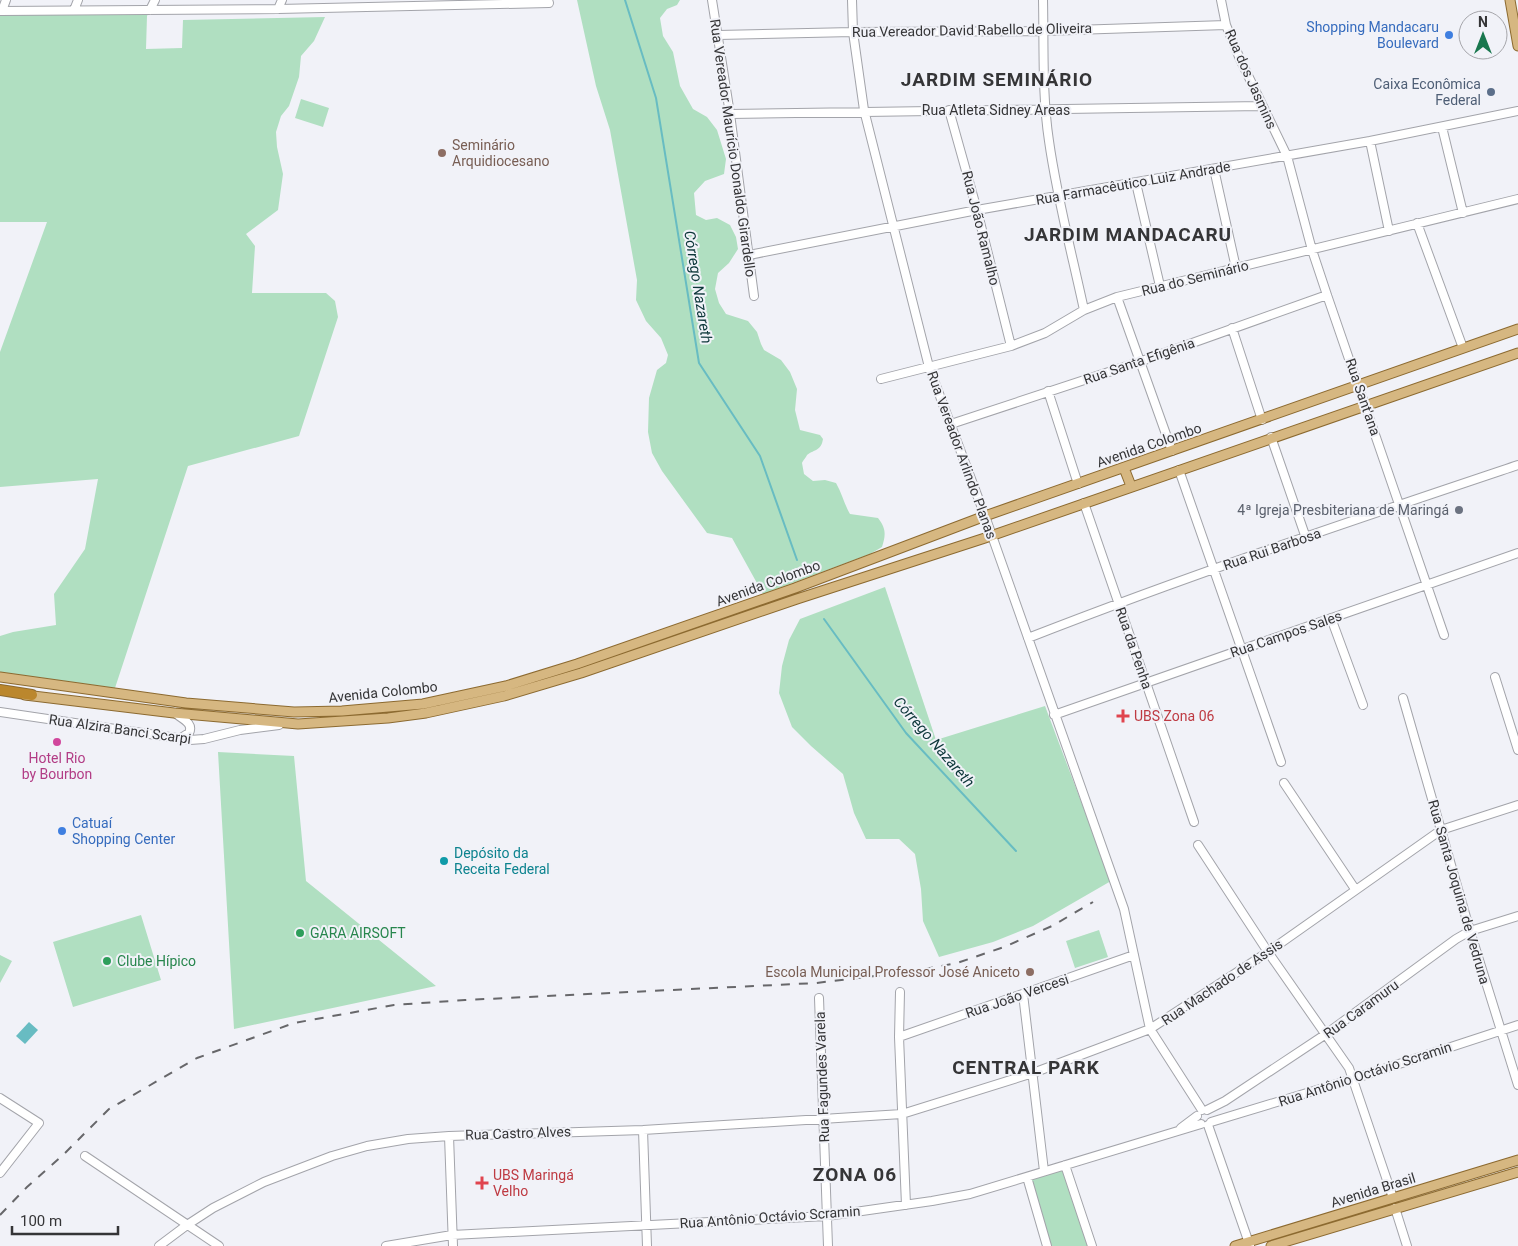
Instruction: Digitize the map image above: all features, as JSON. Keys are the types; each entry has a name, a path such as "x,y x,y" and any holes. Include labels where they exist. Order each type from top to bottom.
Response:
{"highway":[{"name":"Avenida Colombo","path":"0,692 32,695"}],"main road":[{"path":"1510,0 1516,25 1518,46"},
{"name":"Avenida Colombo","path":"0,677 186,703 294,712 342,711 423,704 506,686 578,664 794,588 985,516 1518,329"},
{"name":"Avenida Colombo","path":"32,695 174,713 298,724 398,717 426,713 504,696 581,673 992,535 1518,352"},
{"path":"1124,468 1131,486"},
{"name":"Avenida Brasil","path":"1235,1246 1249,1244 1518,1160"},
{"name":"Avenida Brasil","path":"1271,1246 1518,1172"}],"street":[{"path":"6,0 1,11 278,9 549,2"},
{"path":"74,10 78,0"},
{"path":"150,10 154,0"},
{"path":"278,9 282,0"},
{"name":"Rua Vereador Maurício Donaldo Girardello","path":"712,0 730,114 754,296"},
{"name":"Rua Vereador Arlindo Planas","path":"852,0 853,32 864,110 929,366 992,535 1124,910 1150,1029"},
{"path":"1043,0 1046,109 1049,141 1084,310"},
{"name":"Rua dos Jasmins","path":"1221,0 1226,25 1262,106 1287,156"},
{"name":"Rua Vereador David Rabello de Oliveira","path":"718,35 1044,31 1226,25"},
{"name":"Rua Atleta Sidney Areas","path":"730,114 864,110 1262,106"},
{"name":"Rua João Ramalho","path":"949,110 977,210 1010,346"},
{"name":"Rua Farmacêutico Luiz Andrade","path":"748,254 977,210 1370,141 1518,111"},
{"path":"1442,127 1463,213"},
{"path":"1370,141 1389,231"},
{"name":"Rua Sant'ana","path":"1287,156 1312,250 1444,636"},
{"path":"1214,169 1236,268"},
{"path":"1136,183 1160,286"},
{"name":"Rua do Seminário","path":"881,379 1010,346 1045,333 1084,310 1160,286 1518,199"},
{"path":"1417,223 1463,348"},
{"name":"Rua Santa Efigênia","path":"951,424 1139,362 1327,295"},
{"path":"1118,298 1172,451"},
{"path":"1232,328 1262,420"},
{"path":"1048,391 1078,484"},
{"path":"1271,437 1306,538"},
{"name":"Rua Rui Barbosa","path":"1028,638 1213,569 1518,465"},
{"path":"1179,470 1281,762"},
{"name":"Rua da Penha","path":"1084,503 1194,822"},
{"name":"Rua Campos Sales","path":"1054,715 1518,553"},
{"path":"1331,618 1363,705"},
{"path":"1495,677 1518,750"},
{"name":"Rua Santa Joquina de Vedruna","path":"1404,698 1470,931 1518,1085"},
{"name":"Rua Alzira Banci Scarpi","path":"0,712 176,739 204,740 240,730 298,724"},
{"path":"174,713 190,724 191,728 185,736 176,739"},
{"path":"1284,783 1355,889"},
{"name":"Rua Machado de Assis","path":"902,1114 1034,1073 1150,1029 1268,952 1441,830 1518,806"},
{"path":"1198,845 1268,952 1349,1068 1393,1198"},
{"name":"Rua Caramuru","path":"1202,1112 1225,1101 1326,1034 1456,939 1470,931 1518,916"},
{"name":"Rua João Vercesi","path":"899,1037 1134,954"},
{"path":"900,992 899,1037 906,1205"},
{"path":"1023,994 1034,1073 1044,1171"},
{"name":"Rua Fagundes Varela","path":"819,998 828,1246"},
{"name":"Rua Antônio Octávio Scramin","path":"386,1246 452,1235 827,1216 970,1194 1354,1079 1518,1025"},
{"path":"1150,1029 1202,1112 1212,1116 1207,1124"},
{"path":"0,1098 39,1123 0,1173"},
{"path":"1202,1112 1197,1121 1207,1124"},
{"name":"Rua Antônio Octávio Scramin","path":"1175,1132 1202,1112"},
{"name":"Rua Castro Alves","path":"159,1246 213,1208 264,1182 332,1156 367,1146 408,1139 449,1136 644,1130 902,1114"},
{"path":"1207,1124 1249,1244"},
{"path":"644,1130 647,1246"},
{"path":"449,1136 453,1246"},
{"path":"85,1156 220,1246"},
{"path":"1065,1165 1092,1246"},
{"path":"1027,1177 1047,1246"},
{"path":"1395,1208 1407,1246"}],"green space":[{"path":"577,0 680,0 677,5 667,9 660,18 663,36 673,52 680,86 693,109 707,117 717,130 726,159 724,174 705,181 694,193 696,215 706,220 717,218 730,225 736,237 738,249 729,263 718,273 715,289 719,303 726,314 748,321 757,332 764,350 781,360 790,372 797,389 795,410 800,430 820,435 823,439 819,448 807,455 802,462 804,474 813,481 825,480 836,483 850,514 878,518 883,525 884,539 882,547 870,554 763,594 732,538 707,533 662,471 652,453 648,432 649,398 657,370 666,363 668,355 661,338 646,321 636,300 637,280 610,130 596,86"},
{"path":"0,10 150,10 147,16 146,49 182,48 183,20 325,17 314,41 301,56 299,77 289,106 281,116 276,132 283,174 278,210 246,234 255,246 252,293 326,293 335,301 338,317 299,436 188,466 115,688 0,672 0,636 56,625 54,594 85,549 98,479 0,487 0,352 47,222 0,222"},
{"path":"301,99 329,108 323,127 295,118"},
{"path":"885,587 936,740 1045,706 1111,881 1033,926 993,942 939,957 923,921 921,889 915,854 899,839 866,839 854,813 843,774 792,727 779,693 782,666 789,640 800,619"},
{"name":"GARA AIRSOFT","path":"218,752 294,756 306,881 436,986 234,1029"},
{"name":"Clube Hípico","path":"141,915 161,980 73,1007 53,942"},
{"path":"1099,930 1108,957 1075,968 1066,941"},
{"path":"0,955 12,961 0,983"},
{"path":"1065,1165 1092,1246 1047,1246 1027,1177"}],"water":[{"path":"29,1022 38,1030 25,1044 16,1036"}],"waterway":[{"name":"Córrego Nazareth","path":"625,0 656,98 699,363 760,456 797,560"},
{"name":"Córrego Nazareth","path":"824,619 906,733 1016,851"}],"railway":[{"path":"0,1215 109,1109 197,1058 294,1023 394,1005 816,983 909,972 957,963 1004,947 1052,926 1093,902"}],"place":[{"name":"Shopping Mandacaru Boulevard","path":"1449,35"},
{"name":"Caixa Econômica Federal","path":"1491,92"},
{"name":"Seminário Arquidiocesano","path":"442,153"},
{"name":"4ª Igreja Presbiteriana de Maringá","path":"1459,510"},
{"name":"UBS Zona 06","path":"1123,716"},
{"name":"Hotel Rio by Bourbon","path":"57,742"},
{"name":"Catuaí Shopping Center","path":"62,831"},
{"name":"Depósito da Receita Federal","path":"444,861"},
{"name":"GARA AIRSOFT","path":"300,933"},
{"name":"Clube Hípico","path":"107,961"},
{"name":"Escola Municipal Professor José Aniceto","path":"1030,972"},
{"name":"UBS Maringá Velho","path":"482,1183"}],"district":[{"name":"JARDIM SEMINÁRIO","path":"997,79"},
{"name":"JARDIM MANDACARU","path":"1128,234"},
{"name":"CENTRAL PARK","path":"1026,1067"},
{"name":"ZONA 06","path":"855,1174"}]}
